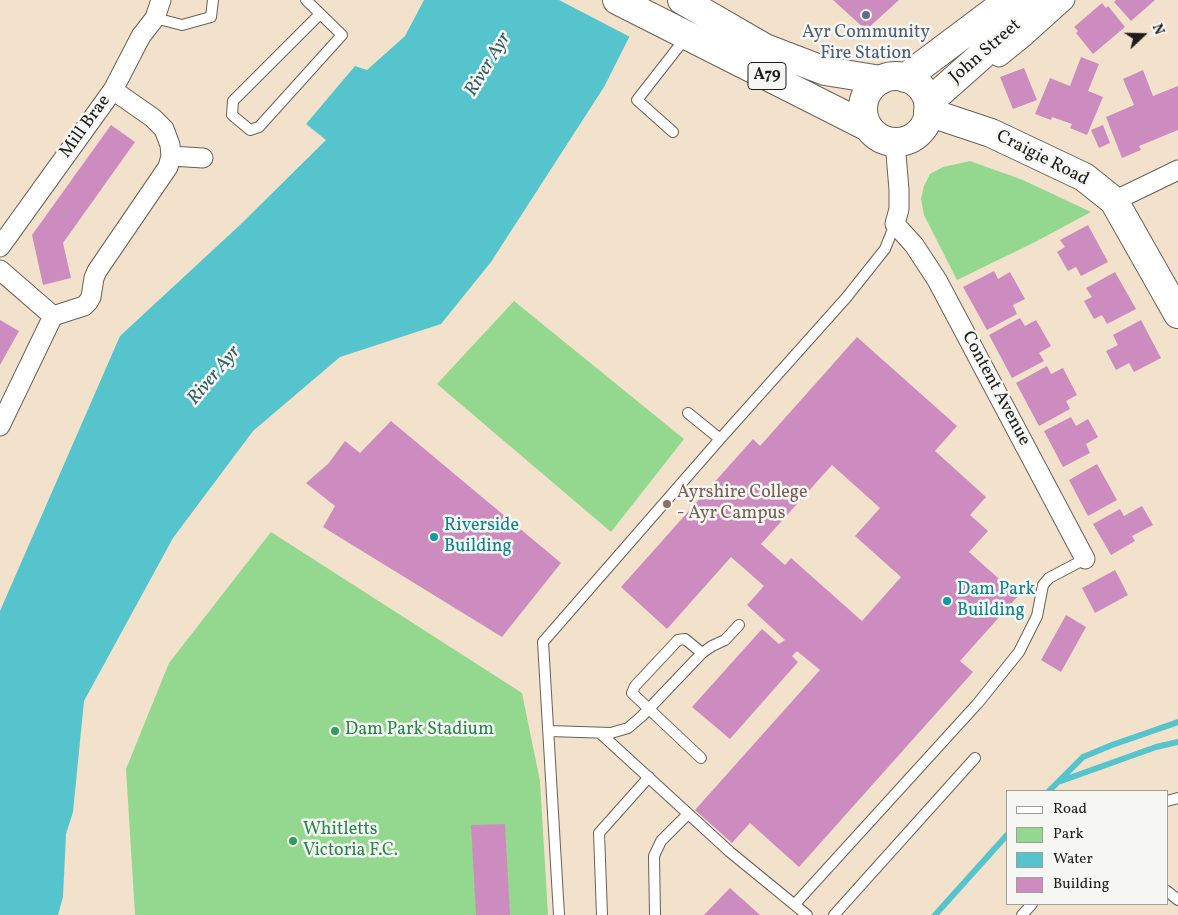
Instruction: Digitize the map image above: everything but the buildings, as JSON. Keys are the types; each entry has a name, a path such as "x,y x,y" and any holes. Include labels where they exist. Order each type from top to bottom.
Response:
{"main road":[{"name":"A79","path":"617,0 868,127 875,135 884,140 895,142"},
{"name":"A79","path":"682,0 765,48 825,70 893,79 920,87 925,94 928,108"},
{"name":"John Street","path":"893,79 1009,0"},
{"name":"John Street","path":"928,108 1044,0"},
{"path":"868,127 863,117 863,106 866,96 872,86 893,79"},
{"path":"895,142 914,137 923,126 928,108"},
{"name":"Craigie Road","path":"928,108 999,136 1084,177 1114,201 1178,314"}],"street":[{"name":"Mill Brae","path":"0,247 113,90 141,36 155,18 161,0"},
{"path":"999,57 1065,0"},
{"path":"0,426 6,401 53,316 84,306 88,302 97,271 168,167 171,156 170,145 164,129 153,118 113,90"},
{"path":"895,142 899,209 895,224"},
{"path":"171,156 203,158"},
{"path":"1114,201 1178,170"},
{"name":"Content Avenue","path":"895,224 914,245 937,280 1086,559"},
{"path":"0,270 53,316"}],"lane":[{"path":"155,18 182,25 211,17 214,0"},
{"path":"306,0 342,35 259,127 250,130 232,114 233,101 320,14"},
{"path":"673,132 637,100 678,30"},
{"path":"559,915 543,642 720,438 846,298 885,250 895,224"},
{"path":"688,413 720,438"},
{"path":"795,904 978,703 1019,652 1037,616 1043,585 1049,578 1086,559"},
{"path":"549,731 611,733 628,728 702,654 724,640 739,625"},
{"path":"701,758 632,693 635,686 678,640 685,639 702,654"},
{"path":"600,733 730,852 807,915"},
{"path":"834,915 975,758"},
{"path":"602,915 599,833 649,777"},
{"path":"655,915 654,856 661,842 688,814"},
{"path":"1168,892 1178,900"},
{"path":"1022,915 1031,905"}],"green space":[{"path":"970,161 1023,180 1091,212 957,280 924,215 921,199 924,186 930,174 943,167"},
{"path":"514,301 684,439 611,532 437,384"},
{"name":"Dam Park Stadium","path":"271,532 522,693 540,781 548,915 135,915 126,769 169,663"}],"water":[{"name":"River Ayr","path":"424,0 648,0 604,87 491,262 441,324 340,357 253,431 173,538 84,701 73,812 66,834 63,897 58,915 0,915 0,611 120,336 241,224 326,140 306,124 355,66 367,70 405,36"}],"pier":[{"path":"559,0 651,0 632,38"}],"waterway":[{"path":"1050,790 1083,757 1178,722"},
{"path":"1061,781 1156,747 1178,742"},
{"path":"935,915 1006,836"}],"place":[{"name":"Ayr Community Fire Station","path":"866,15"},
{"name":"Ayrshire College - Ayr Campus","path":"667,504"},
{"name":"Riverside Building","path":"434,537"},
{"name":"Dam Park Building","path":"947,601"},
{"name":"Dam Park Stadium","path":"335,731"},
{"name":"Whitletts Victoria F.C.","path":"293,841"}]}
